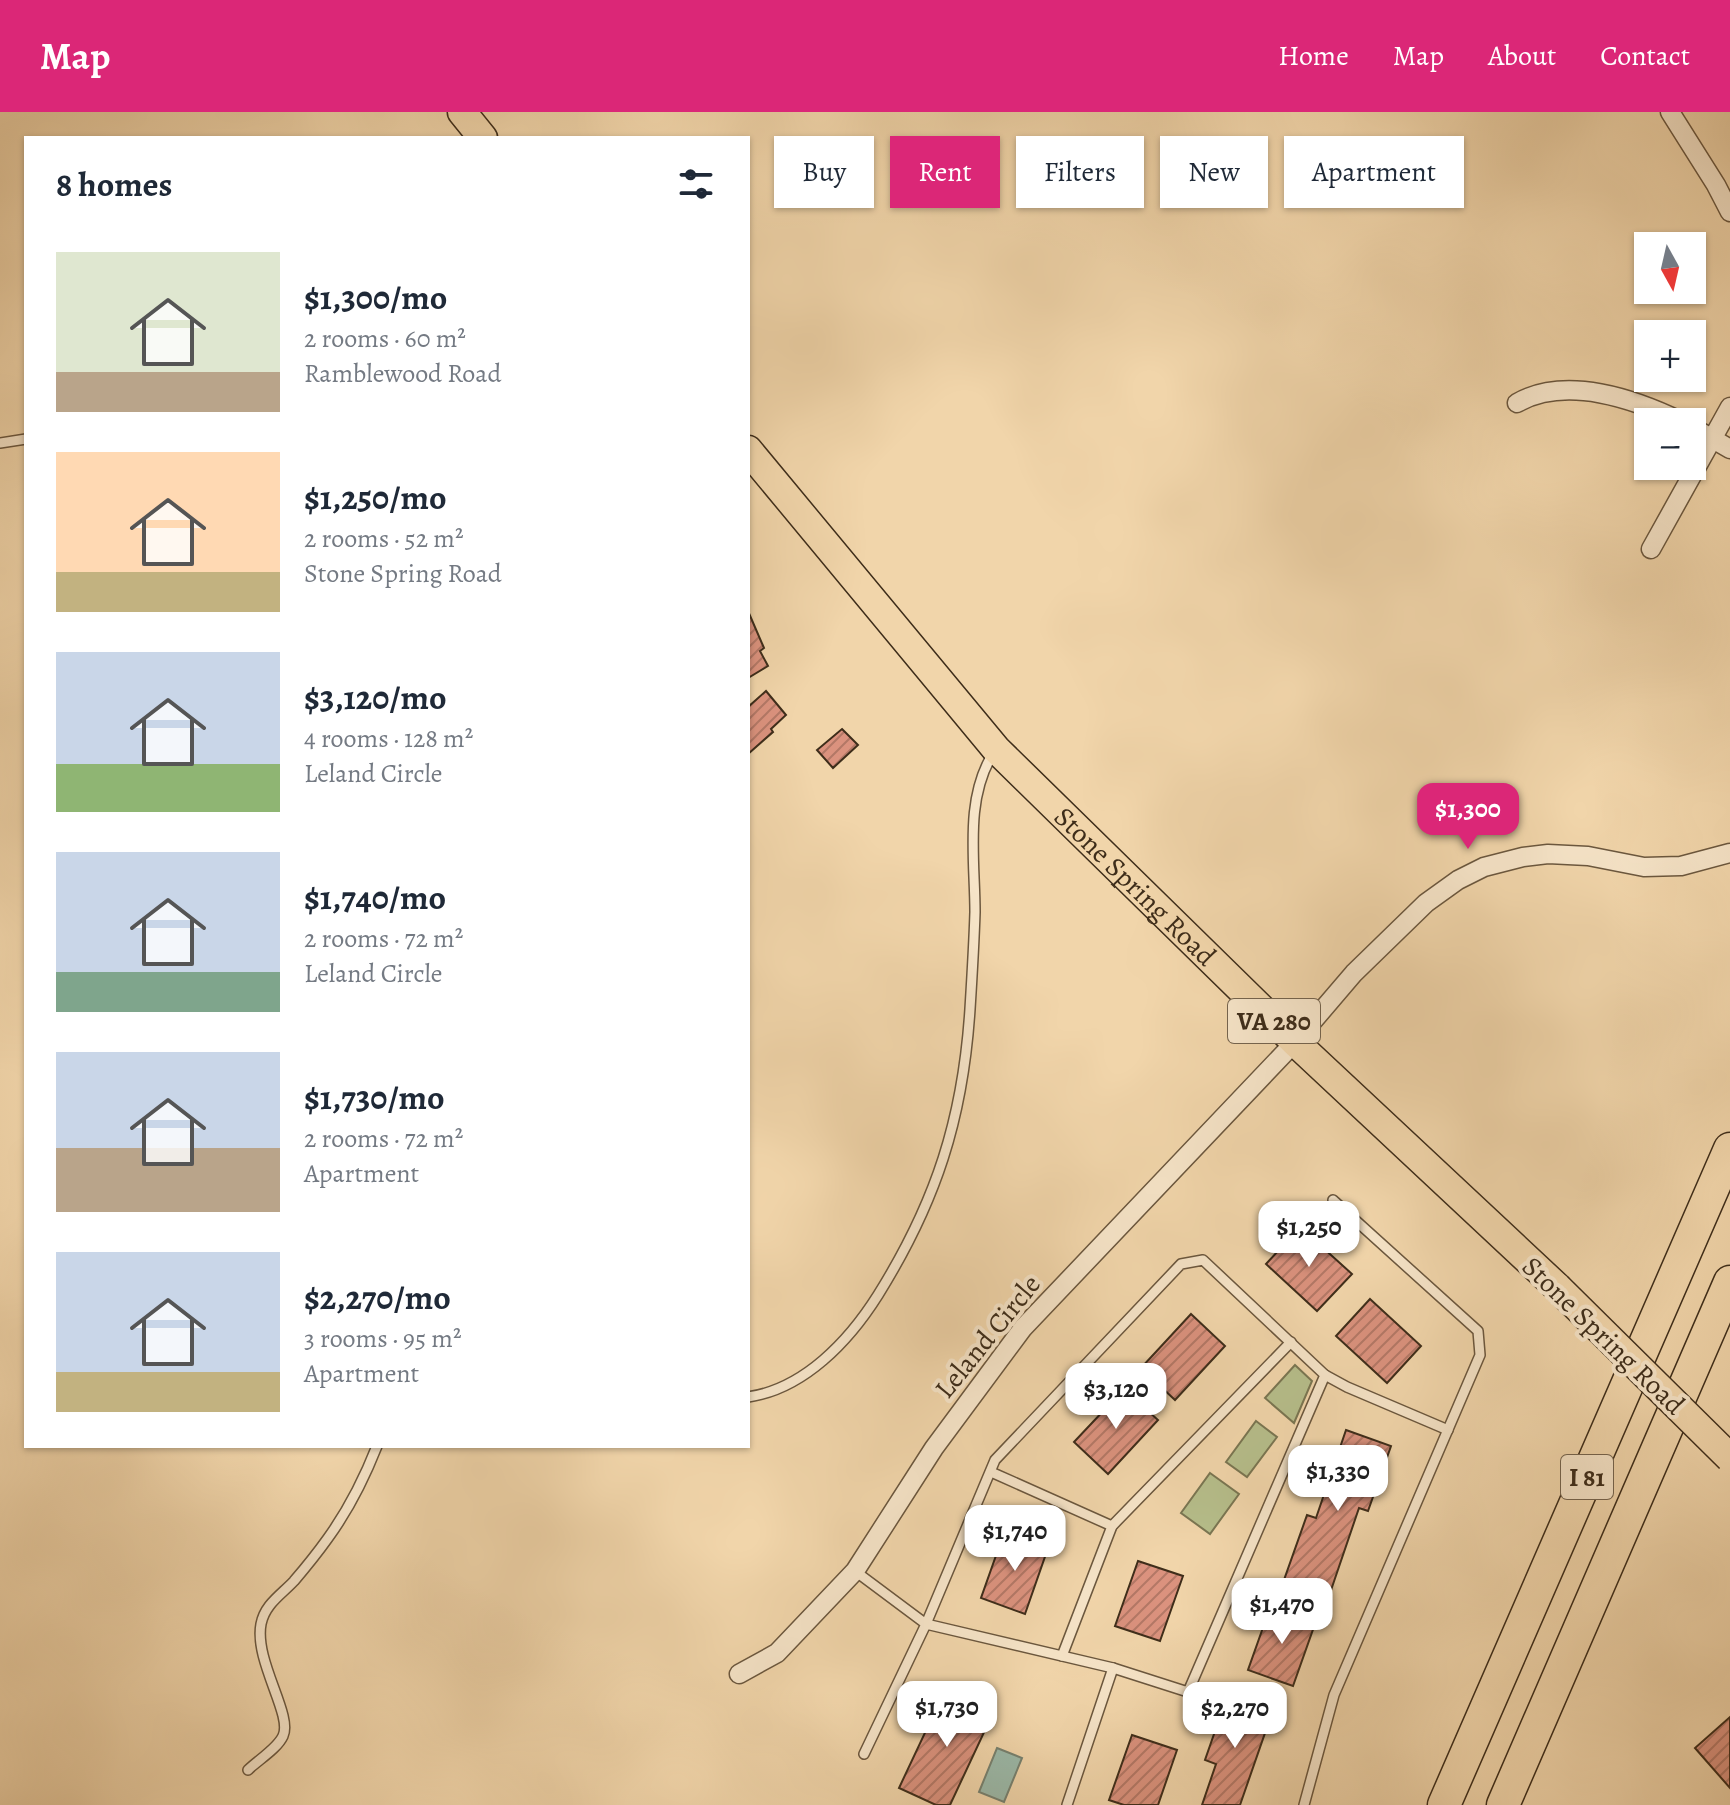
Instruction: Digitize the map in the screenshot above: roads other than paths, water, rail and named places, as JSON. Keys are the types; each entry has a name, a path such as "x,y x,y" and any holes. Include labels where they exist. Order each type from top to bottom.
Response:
{"highway":[{"name":"I 81","path":"1444,1805 1730,1149"},
{"name":"I 81","path":"1503,1805 1730,1282"}],"main road":[{"path":"462,112 481,136"},
{"name":"Stone Spring Road","path":"750,452 996,749 1295,1042 1557,1287 1730,1458"}],"street":[{"path":"1670,112 1730,212"},
{"path":"1517,403 1540,392 1579,392 1624,400 1645,408"},
{"path":"1651,549 1722,444 1730,407"},
{"name":"Leland Circle","path":"739,1674 777,1653 855,1571 934,1448 1023,1328 1295,1042 1354,973 1426,903 1458,880 1484,867 1523,857 1548,854 1588,856 1644,867 1681,866 1730,853"}],"lane":[{"path":"0,443 24,439"},
{"path":"750,1397 790,1383 814,1367 846,1337 881,1290 916,1228 934,1188 956,1116 967,1047 975,925 975,800 982,774 996,749"},
{"path":"1304,1805 1334,1695 1480,1355 1478,1331 1333,1200"},
{"path":"864,1754 926,1624 995,1460 1181,1264 1203,1260 1325,1375 1448,1430"},
{"path":"1062,1656 1112,1526 1291,1342"},
{"path":"855,1571 926,1624 1113,1668 1188,1692 1325,1375"},
{"path":"248,1770 280,1740 285,1729 283,1713 262,1656 260,1630 265,1613 274,1598 300,1573 342,1518 376,1448"},
{"path":"991,1472 1112,1526"},
{"path":"1067,1805 1113,1668"}]}
